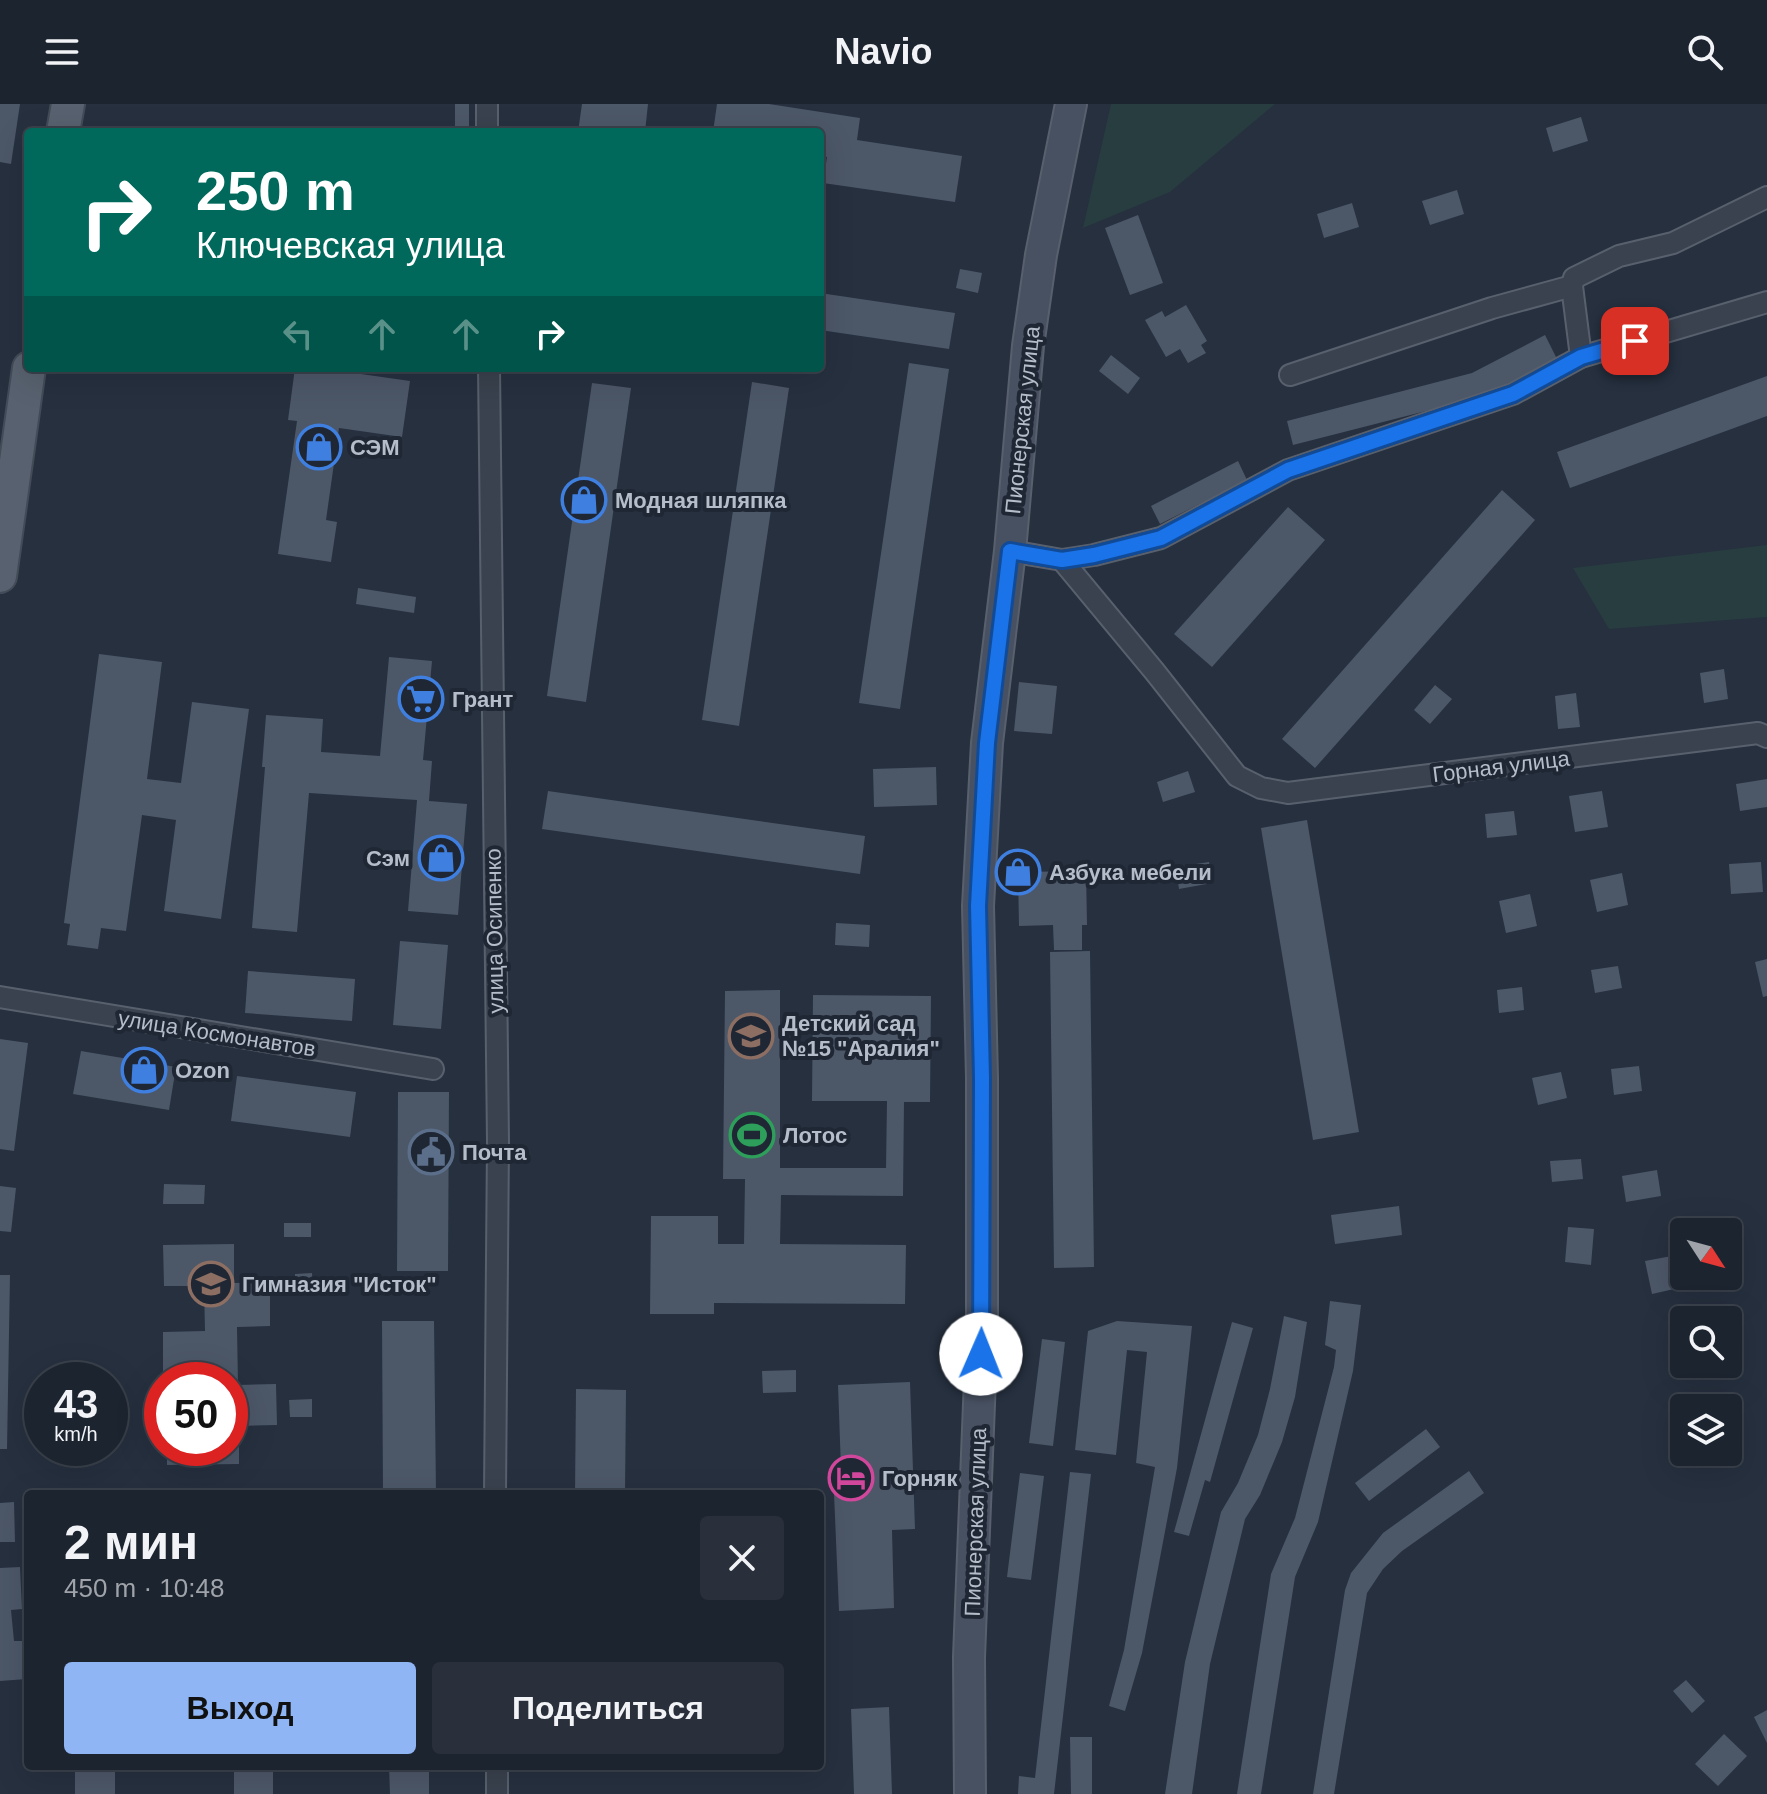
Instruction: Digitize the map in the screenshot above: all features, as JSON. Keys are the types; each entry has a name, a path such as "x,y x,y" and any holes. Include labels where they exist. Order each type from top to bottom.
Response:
{"main road":[{"path":"64,128 68,104"},
{"name":"Пионерская улица","path":"970,1794 969,1657 982,1328 978,906 987,743 1010,551 1028,346 1041,255 1071,104"},
{"path":"0,576 28,372"}],"street":[{"path":"487,104 487,128"},
{"path":"1581,357 1572,286 1574,278 1619,256 1673,243 1767,197"},
{"path":"1290,375 1492,308 1572,286"},
{"path":"1010,551 1062,560 1161,538 1288,470 1513,394 1581,357 1767,302"},
{"name":"улица Осипенко","path":"489,372 498,1142 495,1490"},
{"name":"Горная улица","path":"1062,560 1237,776 1261,788 1288,793 1758,733 1767,737"},
{"name":"улица Космонавтов","path":"0,997 433,1069"},
{"path":"497,1770 497,1794"}],"green space":[{"path":"1111,104 1275,104 1170,192 1083,228"},
{"path":"1767,545 1767,617 1609,629 1573,568"}],"building":[{"path":"0,104 20,104 11,164 0,162"},
{"path":"455,104 469,104 469,128 455,128"},
{"path":"582,104 648,104 645,128 579,128"},
{"path":"717,104 769,104 860,118 857,140 962,156 955,202 824,183 827,157 824,157 824,128 714,128"},
{"path":"1581,117 1588,141 1553,152 1546,128"},
{"path":"1457,190 1464,214 1430,225 1422,201"},
{"path":"1352,203 1359,227 1324,238 1317,214"},
{"path":"1138,215 1163,283 1130,295 1105,228"},
{"path":"960,269 982,273 978,293 956,288"},
{"path":"824,294 955,313 949,349 824,331"},
{"path":"1186,305 1207,341 1201,345 1206,353 1188,363 1180,349 1166,357 1145,320 1162,311 1165,317"},
{"path":"1545,335 1557,359 1481,397 1293,445 1287,421 1472,373"},
{"path":"1111,355 1140,378 1128,394 1099,371"},
{"path":"909,363 949,369 900,709 859,703"},
{"path":"294,372 347,372 410,381 402,437 339,428 326,520 337,522 331,562 278,554 297,421 288,420"},
{"path":"1767,376 1767,416 1570,488 1557,452"},
{"path":"752,382 789,388 739,726 702,720"},
{"path":"592,383 631,388 586,702 547,696"},
{"path":"1238,461 1247,480 1160,524 1151,506"},
{"path":"1502,490 1535,520 1315,768 1282,739"},
{"path":"1288,507 1325,540 1212,667 1174,634"},
{"path":"358,588 416,597 414,613 356,604"},
{"path":"99,654 162,662 147,779 181,783 192,702 249,709 221,919 164,911 176,820 142,815 126,931 101,928 98,949 67,945 70,924 64,923"},
{"path":"389,657 432,661 423,760 432,761 429,801 467,804 458,915 408,911 417,800 309,793 297,932 252,928 265,767 262,767 266,715 323,719 321,752 380,756"},
{"path":"1724,669 1728,699 1704,703 1700,673"},
{"path":"1019,682 1057,686 1052,734 1014,731"},
{"path":"1435,685 1452,699 1430,724 1414,710"},
{"path":"1576,693 1580,727 1558,729 1555,696"},
{"path":"936,767 937,805 874,807 873,769"},
{"path":"1188,771 1195,792 1163,802 1157,782"},
{"path":"1767,779 1767,807 1740,811 1736,784"},
{"path":"548,791 865,836 860,874 542,829"},
{"path":"1602,791 1608,827 1575,832 1569,796"},
{"path":"1514,811 1517,835 1487,838 1485,814"},
{"path":"1307,820 1359,1132 1313,1140 1261,828"},
{"path":"1209,862 1212,883 1179,889 1176,867"},
{"path":"1761,862 1763,892 1731,894 1729,864"},
{"path":"1086,871 1087,925 1082,925 1082,950 1054,950 1053,925 1019,926 1018,872"},
{"path":"1622,873 1628,905 1597,912 1590,880"},
{"path":"1530,894 1537,926 1506,933 1499,901"},
{"path":"836,923 870,925 869,947 835,945"},
{"path":"400,941 448,945 441,1029 393,1025"},
{"path":"1090,951 1094,1267 1054,1268 1050,952"},
{"path":"1767,959 1767,996 1763,997 1755,962"},
{"path":"1618,966 1622,988 1595,993 1591,970"},
{"path":"248,971 355,979 352,1021 245,1013"},
{"path":"1522,987 1524,1010 1499,1013 1497,990"},
{"name":"Лотос","path":"780,990 780,1168 886,1168 887,1101 812,1101 813,995 931,996 930,1102 904,1102 903,1196 781,1195 780,1244 906,1245 905,1304 714,1303 714,1314 650,1314 651,1216 718,1216 718,1244 744,1244 745,1179 723,1179 725,991"},
{"path":"0,1039 28,1043 14,1151 0,1149"},
{"path":"81,1051 176,1067 169,1110 73,1094"},
{"path":"1639,1066 1642,1091 1614,1095 1611,1069"},
{"path":"1561,1072 1567,1098 1538,1105 1532,1078"},
{"path":"237,1076 356,1092 350,1137 231,1121"},
{"path":"398,1092 449,1092 448,1271 397,1271"},
{"path":"1581,1159 1583,1179 1552,1182 1550,1161"},
{"path":"1657,1170 1661,1196 1626,1202 1622,1176"},
{"path":"164,1184 205,1185 204,1204 163,1204"},
{"path":"0,1186 16,1188 11,1232 0,1231"},
{"path":"1399,1206 1402,1235 1335,1244 1331,1215"},
{"path":"284,1223 311,1223 311,1237 284,1237"},
{"path":"1568,1227 1594,1229 1591,1265 1565,1262"},
{"path":"234,1244 234,1283 270,1282 270,1326 237,1327 238,1362 163,1362 163,1332 205,1331 204,1286 164,1286 163,1245"},
{"path":"1670,1256 1670,1290 1652,1294 1645,1261"},
{"path":"312,1273 313,1291 295,1291 295,1274"},
{"path":"0,1275 10,1275 7,1449 0,1449"},
{"path":"1330,1301 1361,1305 1353,1371 1318,1522 1295,1577 1261,1794 1237,1794 1271,1574 1295,1518 1334,1367 1336,1350 1325,1345"},
{"path":"1284,1316 1307,1322 1295,1397 1282,1442 1260,1495 1245,1519 1210,1664 1192,1794 1165,1794 1185,1662 1221,1512 1238,1483 1258,1435"},
{"path":"382,1321 434,1321 436,1490 383,1490"},
{"path":"1117,1321 1192,1326 1177,1468 1142,1653 1125,1711 1109,1706 1124,1650 1155,1467 1136,1463 1147,1352 1127,1350 1116,1455 1075,1450 1088,1331"},
{"path":"1232,1322 1253,1328 1210,1482 1205,1480 1189,1536 1174,1532"},
{"path":"1042,1339 1065,1342 1053,1446 1029,1443"},
{"path":"796,1370 796,1392 763,1393 762,1371"},
{"path":"910,1382 915,1529 892,1530 894,1608 839,1611 833,1470 841,1469 838,1385"},
{"path":"276,1384 277,1425 248,1426 248,1385"},
{"path":"576,1389 626,1390 625,1490 575,1490"},
{"path":"312,1399 312,1417 290,1417 289,1400"},
{"path":"1426,1429 1440,1447 1369,1501 1355,1483"},
{"path":"1469,1471 1484,1493 1402,1551 1383,1569 1367,1593 1334,1794 1313,1794 1345,1590 1351,1573 1383,1533"},
{"path":"1070,1472 1091,1474 1054,1794 1018,1794 1019,1776 1035,1778"},
{"path":"1020,1473 1044,1476 1031,1580 1007,1577"},
{"path":"14,1502 15,1542 0,1542 0,1503"},
{"path":"20,1567 22,1609 11,1610 14,1641 24,1641 24,1679 0,1681 0,1568"},
{"path":"1686,1680 1705,1701 1692,1713 1673,1691"},
{"path":"889,1707 892,1794 854,1794 851,1709"},
{"path":"1767,1710 1767,1743 1754,1717"},
{"path":"1724,1734 1747,1756 1718,1786 1695,1764"},
{"path":"1070,1737 1092,1737 1092,1794 1071,1794"},
{"path":"75,1770 115,1770 115,1794 75,1794"},
{"path":"234,1770 273,1770 273,1794 234,1794"},
{"path":"389,1770 429,1770 429,1794 390,1794"}],"place":[{"name":"СЭМ","path":"319,447"},
{"name":"Модная шляпка","path":"584,500"},
{"name":"Грант","path":"421,699"},
{"name":"Сэм","path":"441,858"},
{"name":"Азбука мебели","path":"1018,872"},
{"name":"Детский сад №15 \"Аралия\"","path":"751,1036"},
{"name":"Ozon","path":"144,1070"},
{"name":"Лотос","path":"752,1135"},
{"name":"Почта","path":"431,1152"},
{"name":"Гимназия \"Исток\"","path":"211,1284"},
{"name":"Горняк","path":"851,1478"}],"route":[{"path":"981,1354 982,1078 978,906 987,743 1010,551 1062,560 1161,538 1288,470 1513,394 1581,357 1635,341"}]}
